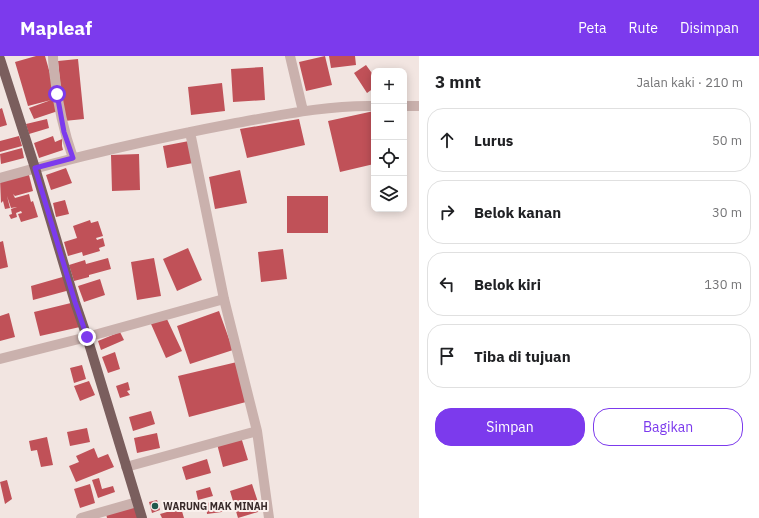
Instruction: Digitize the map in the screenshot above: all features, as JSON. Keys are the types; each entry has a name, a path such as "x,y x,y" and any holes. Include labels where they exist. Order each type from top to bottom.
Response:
{"main road":[{"path":"0,59 35,168 142,518"}],"street":[{"path":"53,56 60,114 64,132 73,158"},
{"path":"290,56 303,111"},
{"path":"0,178 73,158 190,132 303,111 371,106"},
{"path":"407,106 419,106"},
{"path":"190,132 224,299 257,431 269,518"},
{"path":"0,359 87,337 224,299"},
{"path":"126,467 257,431"},
{"path":"81,518 137,502"}],"building":[{"path":"36,56 45,56 57,98 58,111 34,119 29,108 51,100 28,106 15,62"},
{"path":"325,56 332,85 306,91 299,62"},
{"path":"329,56 355,56 356,65 331,68"},
{"path":"78,59 84,119 64,121 58,61"},
{"path":"366,65 371,72 371,90 367,93 354,73"},
{"path":"263,67 265,100 233,102 231,69"},
{"path":"222,83 225,111 191,115 188,87"},
{"path":"2,108 7,125 0,127 0,109"},
{"path":"371,112 371,165 340,172 328,121"},
{"path":"47,119 49,128 29,134 26,124"},
{"path":"299,119 305,145 247,158 240,129"},
{"path":"19,136 22,146 0,152 0,141"},
{"path":"53,136 55,142 62,139 63,150 39,158 34,143"},
{"path":"189,141 193,163 167,168 163,146"},
{"path":"22,148 24,158 1,164 0,154"},
{"path":"139,154 140,190 112,191 111,155"},
{"path":"66,168 72,183 51,190 46,175"},
{"path":"240,170 247,203 215,209 209,177"},
{"path":"28,171 33,191 15,196 13,194 15,198 29,194 38,217 21,222 18,214 22,213 21,211 16,213 17,217 11,219 9,215 12,214 11,209 17,207 11,208 7,196 10,208 5,209 3,201 1,203 0,179"},
{"path":"287,196 328,196 328,233 287,233"},
{"path":"65,200 69,214 56,217 53,203"},
{"path":"90,220 91,223 98,221 103,236 96,238 97,240 103,238 105,246 99,248 100,251 83,256 82,252 68,256 64,242 77,238 73,226"},
{"path":"3,241 8,267 0,269 0,242"},
{"path":"188,248 202,280 177,291 163,259"},
{"path":"283,249 287,279 261,282 258,252"},
{"path":"108,258 111,269 74,281 69,265 85,260 86,264"},
{"path":"154,258 161,296 137,300 131,262"},
{"path":"66,276 70,290 33,300 31,286"},
{"path":"100,279 105,295 84,302 78,286"},
{"path":"75,302 80,327 40,336 34,312"},
{"path":"219,311 233,350 190,364 177,326"},
{"path":"9,313 15,337 0,341 0,316"},
{"path":"166,317 182,351 166,358 151,324"},
{"path":"120,332 124,340 101,350 98,341"},
{"path":"115,352 120,369 108,373 102,357"},
{"path":"237,362 246,402 189,417 178,376"},
{"path":"82,365 86,379 74,383 70,368"},
{"path":"89,381 95,395 80,401 74,386"},
{"path":"128,382 130,390 127,391 130,395 120,398 116,386"},
{"path":"151,411 155,424 133,431 129,417"},
{"path":"87,428 90,442 70,446 67,432"},
{"path":"157,433 160,448 137,453 134,438"},
{"path":"47,437 53,465 41,467 37,450 31,451 29,441"},
{"path":"241,437 248,460 223,467 217,444"},
{"path":"94,448 98,458 108,454 114,467 76,482 69,466 79,462 76,456"},
{"path":"207,459 211,473 186,480 182,467"},
{"path":"99,478 102,489 113,486 115,492 98,498 92,480"},
{"path":"7,480 12,499 5,504 0,482"},
{"path":"90,484 95,503 80,508 74,489"},
{"path":"252,484 261,511 238,518 230,491"},
{"path":"210,487 213,496 198,500 196,491"},
{"name":"WARUNG MAK MINAH","path":"157,500 160,510 152,513 149,502"},
{"path":"227,500 229,511 207,514 206,503"},
{"path":"135,505 139,518 107,518 106,514"},
{"path":"181,508 184,518 162,518 160,514"}],"place":[{"name":"WARUNG MAK MINAH","path":"155,506"}],"route":[{"path":"57,94 64,132 73,158 35,168 87,337"}]}
